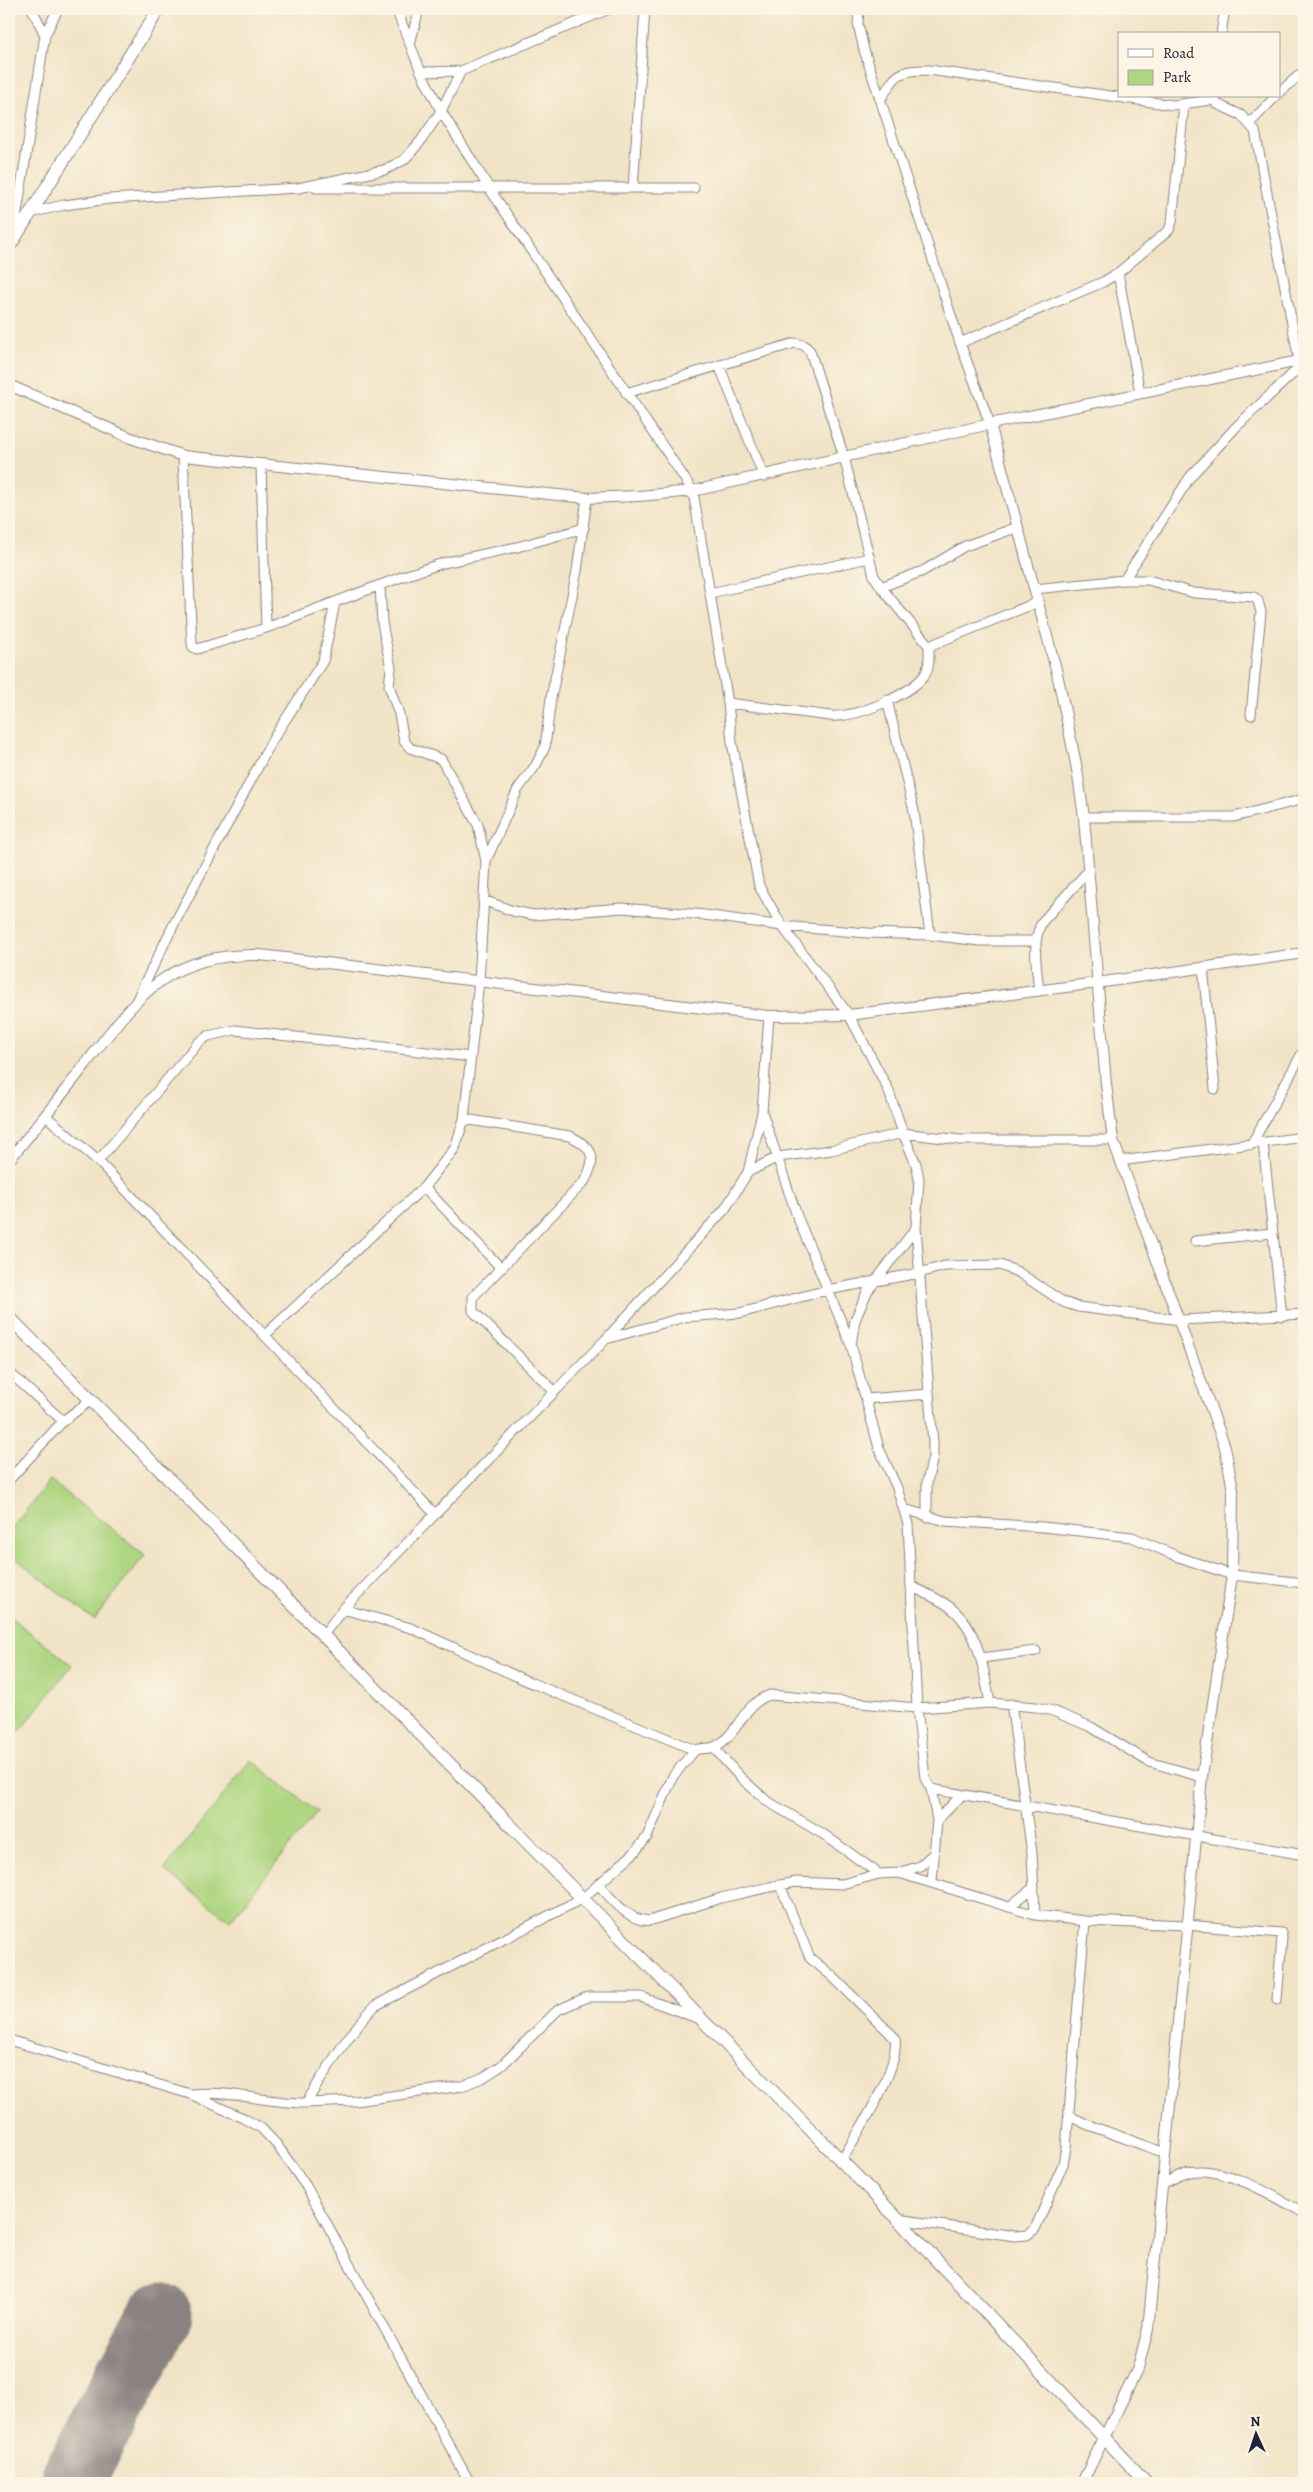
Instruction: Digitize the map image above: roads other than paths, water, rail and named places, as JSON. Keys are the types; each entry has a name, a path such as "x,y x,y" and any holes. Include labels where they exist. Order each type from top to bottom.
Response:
{"main road":[{"path":"11,244 159,9"},
{"path":"9,1317 703,2020 897,2219 1146,2483"}],"street":[{"path":"32,9 45,35"},
{"path":"11,244 45,35 58,9"},
{"path":"396,9 422,72 441,111 489,188 693,491 728,703 732,742 759,886 782,926 850,1015 888,1089 916,1164 919,1179 916,1228 934,1443 927,1482 927,1518"},
{"path":"410,44 419,9"},
{"path":"422,72 461,71 609,9"},
{"path":"633,188 646,9"},
{"path":"858,9 858,24 864,50 960,343 990,424 1067,719 1084,817 1106,1084 1113,1140 1225,1447 1234,1490 1232,1575 1202,1777 1144,2348 1138,2368 1082,2483"},
{"path":"1221,32 1225,9"},
{"path":"881,99 895,76 903,72 929,70 1118,97"},
{"path":"298,188 384,170 404,160 420,142 441,111 461,71"},
{"path":"1280,92 1304,71"},
{"path":"1124,98 1173,105 1184,105 1212,98 1241,115 1250,123 1258,143 1303,361"},
{"path":"1250,123 1274,98"},
{"path":"960,343 1118,273 1169,230 1172,222 1184,105"},
{"path":"30,213 64,205 110,199 298,188 694,188"},
{"path":"1118,273 1140,393"},
{"path":"626,393 795,343 804,345 810,351 844,457 869,558 881,587 929,646 929,665 924,675 914,685 856,714 843,717 728,703"},
{"path":"9,385 130,438 182,456 587,498 693,491 990,424 1303,361"},
{"path":"1124,580 1190,477 1236,427 1303,361"},
{"path":"719,365 764,476"},
{"path":"182,456 193,647 202,648 266,628 380,586 407,574 443,563 518,547 584,528"},
{"path":"261,465 266,628"},
{"path":"486,861 518,789 536,765 545,747 554,680 577,571 587,498"},
{"path":"881,587 923,571 965,546 1018,527"},
{"path":"710,594 869,558"},
{"path":"1034,589 1124,580 1148,580 1194,593 1246,594 1254,596 1258,601 1261,612 1251,715"},
{"path":"265,1335 424,1187 455,1148 464,1119 479,980 486,861 478,824 440,759 410,748 404,740 389,686 391,668 382,623 380,586"},
{"path":"929,646 1038,602"},
{"path":"9,1160 46,1116 137,999 174,924 273,739 323,660 335,603"},
{"path":"886,700 914,811 930,935"},
{"path":"1084,817 1234,817 1304,798"},
{"path":"1039,991 1035,941 1042,922 1088,871"},
{"path":"483,900 513,911 534,915 622,908 705,915 782,926 868,933 930,935 980,941 1035,941"},
{"path":"137,999 171,973 206,960 236,954 260,954 769,1016 850,1015 1039,991 1304,953"},
{"path":"1203,967 1216,1089"},
{"path":"323,1634 344,1609 435,1514 606,1339 725,1210 748,1172 762,1112 769,1016"},
{"path":"98,1161 199,1042 219,1032 235,1030 471,1057"},
{"path":"1250,1145 1304,1050"},
{"path":"762,1112 797,1216 851,1345 879,1448 904,1509 911,1548 917,1708 924,1778 931,1789 937,1820 932,1882"},
{"path":"46,1116 98,1161 435,1514"},
{"path":"464,1119 570,1136 585,1144 592,1153 592,1168 584,1182 473,1297 473,1311 554,1391"},
{"path":"748,1172 778,1157 831,1150 903,1133 960,1140 1113,1140"},
{"path":"1120,1161 1304,1137"},
{"path":"1263,1143 1282,1316"},
{"path":"424,1187 501,1268"},
{"path":"851,1345 860,1308 875,1280 916,1228"},
{"path":"1195,1241 1272,1233"},
{"path":"606,1339 685,1317 740,1313 827,1290 875,1280 919,1274 945,1266 1000,1265 1018,1272 1063,1302 1078,1307 1180,1320 1304,1314"},
{"path":"9,1372 63,1421"},
{"path":"866,1398 930,1394"},
{"path":"9,1480 63,1421 92,1400"},
{"path":"904,1509 927,1518 945,1522 1043,1527 1132,1536 1179,1557 1232,1575 1304,1583"},
{"path":"913,1587 945,1604 957,1613 972,1632 982,1658 990,1703"},
{"path":"344,1609 411,1628 527,1681 695,1750 713,1747 736,1726 752,1703 770,1695 917,1708 990,1703 1011,1704 1053,1710 1091,1727 1149,1762 1202,1777"},
{"path":"982,1658 1036,1650"},
{"path":"1011,1704 1026,1805 1035,1915"},
{"path":"713,1747 740,1777 767,1800 823,1834 879,1874"},
{"path":"306,2102 361,2020 375,2006 583,1898 634,1854 647,1837 673,1776 695,1750"},
{"path":"931,1789 961,1796 1026,1805 1304,1855"},
{"path":"937,1820 961,1796"},
{"path":"598,1884 613,1900 637,1920 648,1922 721,1898 780,1885 796,1882 842,1884 879,1874 899,1873 920,1866 934,1853"},
{"path":"899,1873 1035,1915 1085,1921 1187,1925 1280,1932 1282,1937 1277,2000"},
{"path":"780,1885 810,1958 894,2038 896,2046 888,2077 841,2162"},
{"path":"1009,1907 1034,1887"},
{"path":"897,2219 1015,2236 1027,2235 1035,2229 1063,2164 1070,2116 1085,1921"},
{"path":"190,2094 227,2093 268,2100 306,2102 356,2101 406,2092 446,2089 477,2080 501,2066 558,2010 587,1997 641,1997 703,2020"},
{"path":"9,2040 190,2094 243,2118 260,2128 277,2145 325,2219 470,2483"},
{"path":"1070,2116 1086,2124 1165,2153"},
{"path":"1162,2184 1197,2170 1217,2174 1261,2189 1304,2213"}]}
